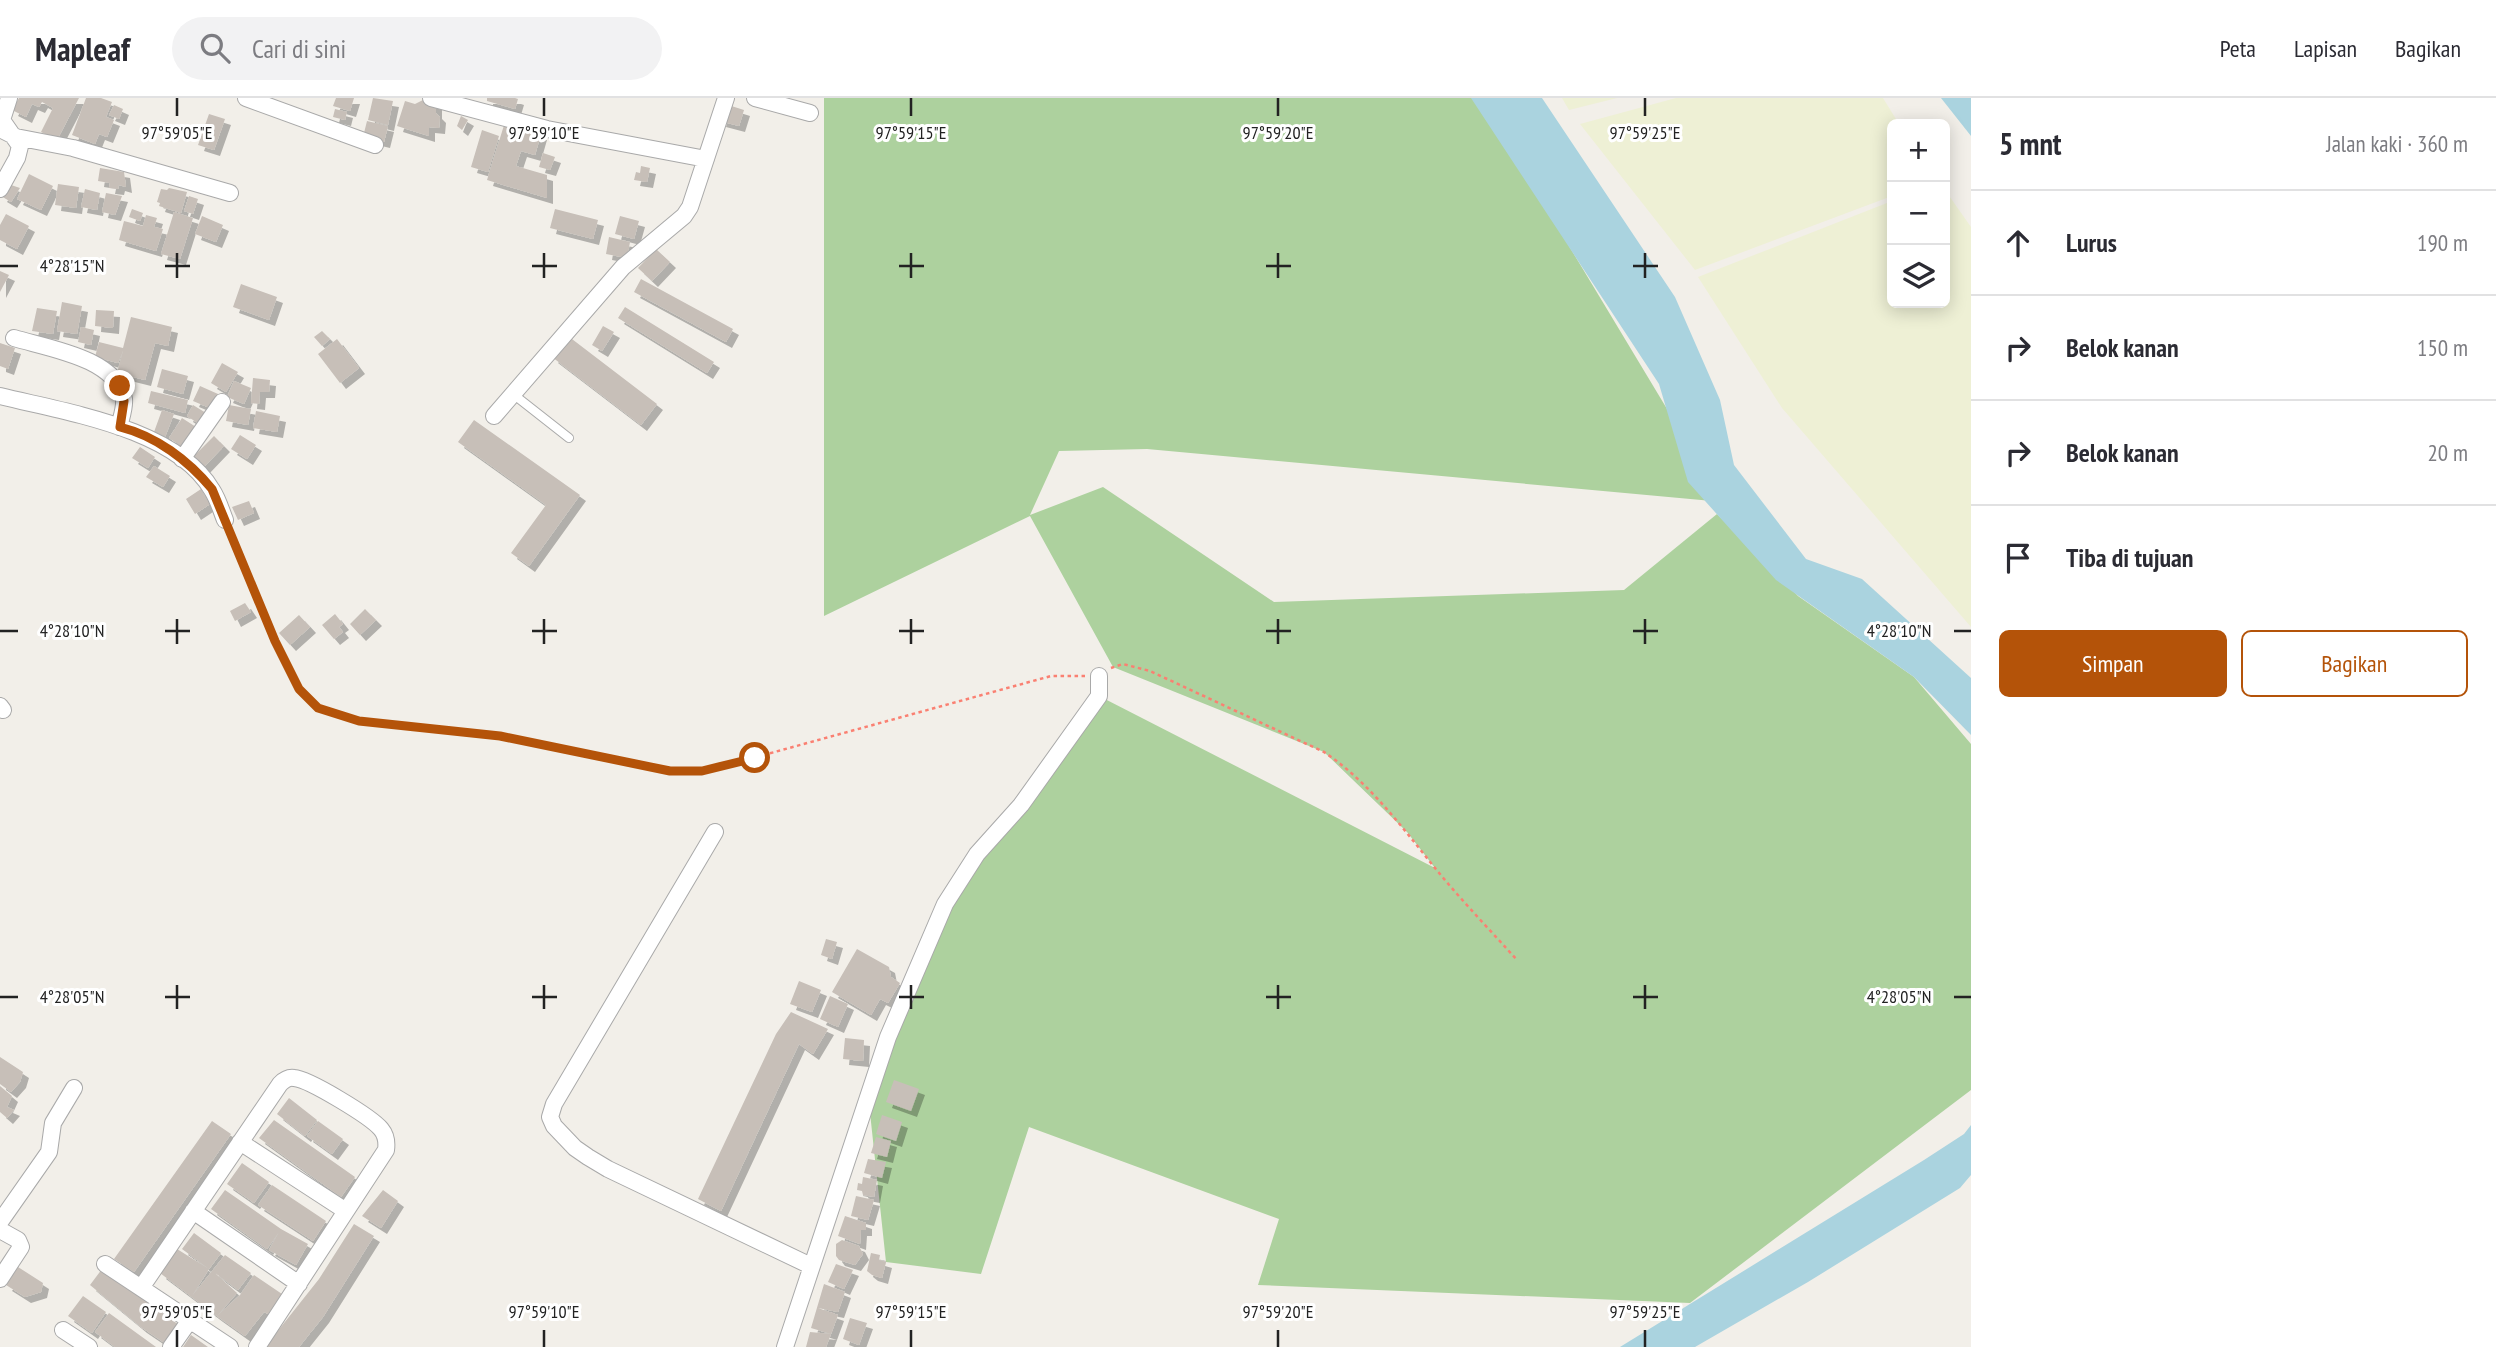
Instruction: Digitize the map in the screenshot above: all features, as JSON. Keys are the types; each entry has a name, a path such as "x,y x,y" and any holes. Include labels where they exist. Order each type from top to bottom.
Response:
{"street":[{"path":"0,189 17,158 20,146 2,120 9,98"},
{"path":"247,98 375,145"},
{"path":"431,98 547,129 706,159"},
{"path":"494,416 623,267 684,216 691,207 726,98"},
{"path":"755,98 780,101 810,113"},
{"path":"0,129 16,138 73,148 230,193"},
{"path":"14,338 82,358 111,375 120,386 124,401 120,427"},
{"path":"0,396 120,427 146,437 197,470 212,489 225,520"},
{"path":"181,459 222,402"},
{"path":"785,1347 888,1037 945,904 977,854 1021,805 1099,696 1099,676"},
{"path":"715,832 554,1104 550,1117 554,1126 575,1148 608,1169 811,1266"},
{"path":"141,1287 280,1084 286,1078 302,1080 365,1116 381,1129 386,1139 386,1150 257,1347"},
{"path":"0,1222 49,1153 53,1123 74,1088"},
{"path":"240,1142 346,1211"},
{"path":"193,1211 299,1284"},
{"path":"0,1230 18,1240 21,1247 0,1279"},
{"path":"105,1264 230,1347"},
{"path":"171,1347 190,1320"},
{"path":"63,1330 89,1347"}],"lane":[{"path":"513,394 569,438"}],"path":[{"path":"225,520 265,618 299,689 318,708 359,721 500,736 687,773 720,767 1051,676 1099,676 1117,665 1150,671 1215,700 1345,766 1372,793 1517,960"}],"green space":[{"path":"824,98 1480,98 1723,502 1147,449 1059,451 1030,515 1103,487 1274,602 1624,590 1717,514 1798,596 1914,677 1971,744 1971,1090 1690,1303 1258,1285 1279,1219 1029,1127 981,1274 886,1262 868,1094 958,881 1099,696 1435,868 1407,832 1324,752 1113,667 1030,516 824,616"},
{"path":"1562,98 1617,98 1569,110"},
{"path":"1676,98 1883,98 1896,119 1887,119 1887,198 1695,270 1580,124"},
{"path":"1950,197 1971,227 1971,627 1782,408 1698,277 1887,203 1887,308 1950,308"}],"water":[{"path":"1471,98 1542,98 1675,297 1720,400 1734,465 1806,559 1862,579 1971,678 1971,735 1914,677 1776,580 1688,482 1659,384"},
{"path":"1941,98 1971,98 1971,136"},
{"path":"1971,1125 1971,1175 1960,1188 1808,1282 1695,1347 1620,1347 1924,1160 1964,1134"}],"building":[{"path":"19,98 79,98 57,140 41,132 53,108 42,102 39,107 32,104 26,117 12,110"},
{"path":"86,98 101,98 112,102 106,117 114,120 107,137 99,134 95,144 72,135"},
{"path":"336,98 354,98 350,111 333,106"},
{"path":"373,98 393,101 388,125 368,120"},
{"path":"487,98 518,99 515,109 487,101"},
{"path":"423,100 436,104 436,113 440,117 439,128 429,127 429,136 397,126 405,101 415,104"},
{"path":"725,104 744,110 739,126 720,121"},
{"path":"114,105 123,109 119,119 109,115"},
{"path":"335,109 347,112 345,120 333,117"},
{"path":"209,114 225,119 214,150 198,145"},
{"path":"461,116 468,120 462,130 457,126"},
{"path":"367,121 388,126 384,142 363,137"},
{"path":"505,122 541,134 535,155 521,151 516,166 547,175 547,198 487,180"},
{"path":"482,130 499,136 488,172 471,167"},
{"path":"543,153 555,157 550,170 539,167"},
{"path":"641,166 650,168 647,182 634,180 636,172 640,173"},
{"path":"100,168 124,172 126,187 119,185 118,189 109,188 110,183 98,181"},
{"path":"29,174 53,186 41,210 17,199"},
{"path":"8,184 20,188 11,202 1,196"},
{"path":"58,184 79,187 76,208 55,205"},
{"path":"85,189 100,193 97,210 81,207"},
{"path":"161,189 187,192 181,213 159,206 160,203 157,202"},
{"path":"106,193 122,196 115,215 102,212"},
{"path":"189,196 198,199 193,214 184,211"},
{"path":"132,209 143,213 140,221 129,217"},
{"path":"555,209 598,220 593,239 550,228"},
{"path":"174,212 193,218 180,259 161,254"},
{"path":"6,214 29,226 17,249 0,240 0,225"},
{"path":"146,215 157,218 154,227 163,229 156,251 119,240 124,221 143,226"},
{"path":"202,216 223,225 216,242 195,234"},
{"path":"620,216 639,221 634,239 615,234"},
{"path":"609,237 630,242 627,258 606,254"},
{"path":"656,249 670,262 652,281 638,268"},
{"path":"0,271 9,275 0,292"},
{"path":"641,279 733,329 726,342 634,292"},
{"path":"241,284 277,297 269,320 233,307"},
{"path":"62,302 82,306 77,334 57,331"},
{"path":"625,307 714,362 707,373 618,318"},
{"path":"37,308 57,311 53,334 32,331"},
{"path":"96,310 114,311 113,328 95,326"},
{"path":"131,317 172,327 168,346 155,343 145,380 117,373 123,351 118,363 95,357 99,342 123,348"},
{"path":"603,326 614,332 602,351 592,345"},
{"path":"81,327 94,330 91,345 78,342"},
{"path":"322,331 330,339 322,346 314,337"},
{"path":"568,336 657,404 641,425 552,357"},
{"path":"337,339 359,368 340,383 318,354"},
{"path":"0,343 15,348 8,369 0,366"},
{"path":"222,363 238,372 226,392 211,383"},
{"path":"162,369 188,376 183,394 157,387"},
{"path":"253,378 270,380 269,392 260,392 259,404 251,403"},
{"path":"234,381 251,388 244,404 227,397"},
{"path":"200,386 218,394 212,409 193,401"},
{"path":"151,391 188,400 185,413 148,403"},
{"path":"193,405 206,413 199,424 187,416"},
{"path":"229,405 251,409 248,425 226,421"},
{"path":"162,410 174,414 165,437 154,432"},
{"path":"256,411 280,416 277,432 253,428"},
{"path":"182,418 196,427 182,447 169,438"},
{"path":"474,420 580,495 529,566 511,553 546,505 458,442"},
{"path":"240,435 256,445 247,459 231,449"},
{"path":"214,436 224,446 202,469 191,459"},
{"path":"140,447 155,457 148,468 132,458"},
{"path":"154,466 170,476 163,487 146,477"},
{"path":"201,489 210,504 195,514 186,499"},
{"path":"249,501 254,513 238,520 232,507"},
{"path":"245,603 251,612 235,621 230,611"},
{"path":"365,609 376,620 360,635 350,624"},
{"path":"335,614 343,624 339,627 343,632 334,639 322,625"},
{"path":"299,615 310,627 290,645 279,633"},
{"path":"826,939 837,942 832,959 821,955"},
{"path":"857,949 889,967 891,977 900,983 888,1003 880,999 871,1015 832,992"},
{"path":"799,981 821,990 812,1012 790,1004"},
{"path":"830,996 848,1004 838,1027 820,1019"},
{"path":"791,1012 828,1029 813,1054 799,1044 721,1211 698,1199 776,1034"},
{"path":"845,1038 864,1040 863,1061 843,1059"},
{"path":"0,1057 23,1072 20,1082 11,1092 0,1084"},
{"path":"894,1080 919,1089 911,1111 886,1102"},
{"path":"0,1086 12,1096 7,1107 14,1110 7,1118 0,1112"},
{"path":"289,1098 317,1120 305,1136 277,1114"},
{"path":"882,1115 902,1122 896,1141 876,1134"},
{"path":"274,1120 355,1177 341,1197 259,1138"},
{"path":"212,1121 231,1134 134,1272 114,1259"},
{"path":"318,1121 343,1139 332,1154 307,1136"},
{"path":"876,1137 891,1141 887,1157 871,1153"},
{"path":"868,1159 886,1162 882,1178 864,1173"},
{"path":"242,1163 269,1182 254,1203 227,1184"},
{"path":"863,1177 877,1180 874,1197 863,1195 862,1191 857,1190"},
{"path":"272,1185 326,1221 313,1241 258,1205"},
{"path":"225,1190 281,1229 308,1244 296,1265 269,1250 279,1232 267,1249 211,1209"},
{"path":"383,1190 398,1201 381,1228 362,1216"},
{"path":"856,1196 874,1200 868,1220 851,1216"},
{"path":"845,1216 866,1223 866,1230 861,1230 860,1244 838,1236"},
{"path":"354,1224 374,1236 323,1317 299,1347 265,1347 319,1279"},
{"path":"194,1233 221,1253 209,1269 182,1249"},
{"path":"842,1240 859,1246 863,1254 855,1265 839,1260 836,1256 836,1244"},
{"path":"177,1249 209,1269 192,1296 225,1255 251,1273 238,1290 215,1273 237,1293 217,1316 160,1273"},
{"path":"871,1253 880,1255 879,1260 886,1262 882,1278 867,1271"},
{"path":"836,1264 853,1270 844,1289 828,1282"},
{"path":"18,1267 43,1283 41,1292 25,1297 6,1285"},
{"path":"102,1269 179,1325 166,1344 90,1285"},
{"path":"254,1275 282,1294 268,1314 264,1312 245,1336 217,1316 240,1295"},
{"path":"824,1284 845,1292 838,1312 818,1308 838,1315 831,1334 811,1328"},
{"path":"83,1296 106,1312 92,1333 68,1316"},
{"path":"109,1313 156,1347 115,1347 95,1332"},
{"path":"850,1318 867,1323 859,1345 843,1339"},
{"path":"810,1332 831,1334 826,1347 806,1347"},
{"path":"191,1335 208,1347 183,1347"}],"route":[{"path":"120,386 124,401 120,427 158,442 197,470 212,489 275,641 299,689 318,708 359,721 500,736 687,773 755,758"}]}
